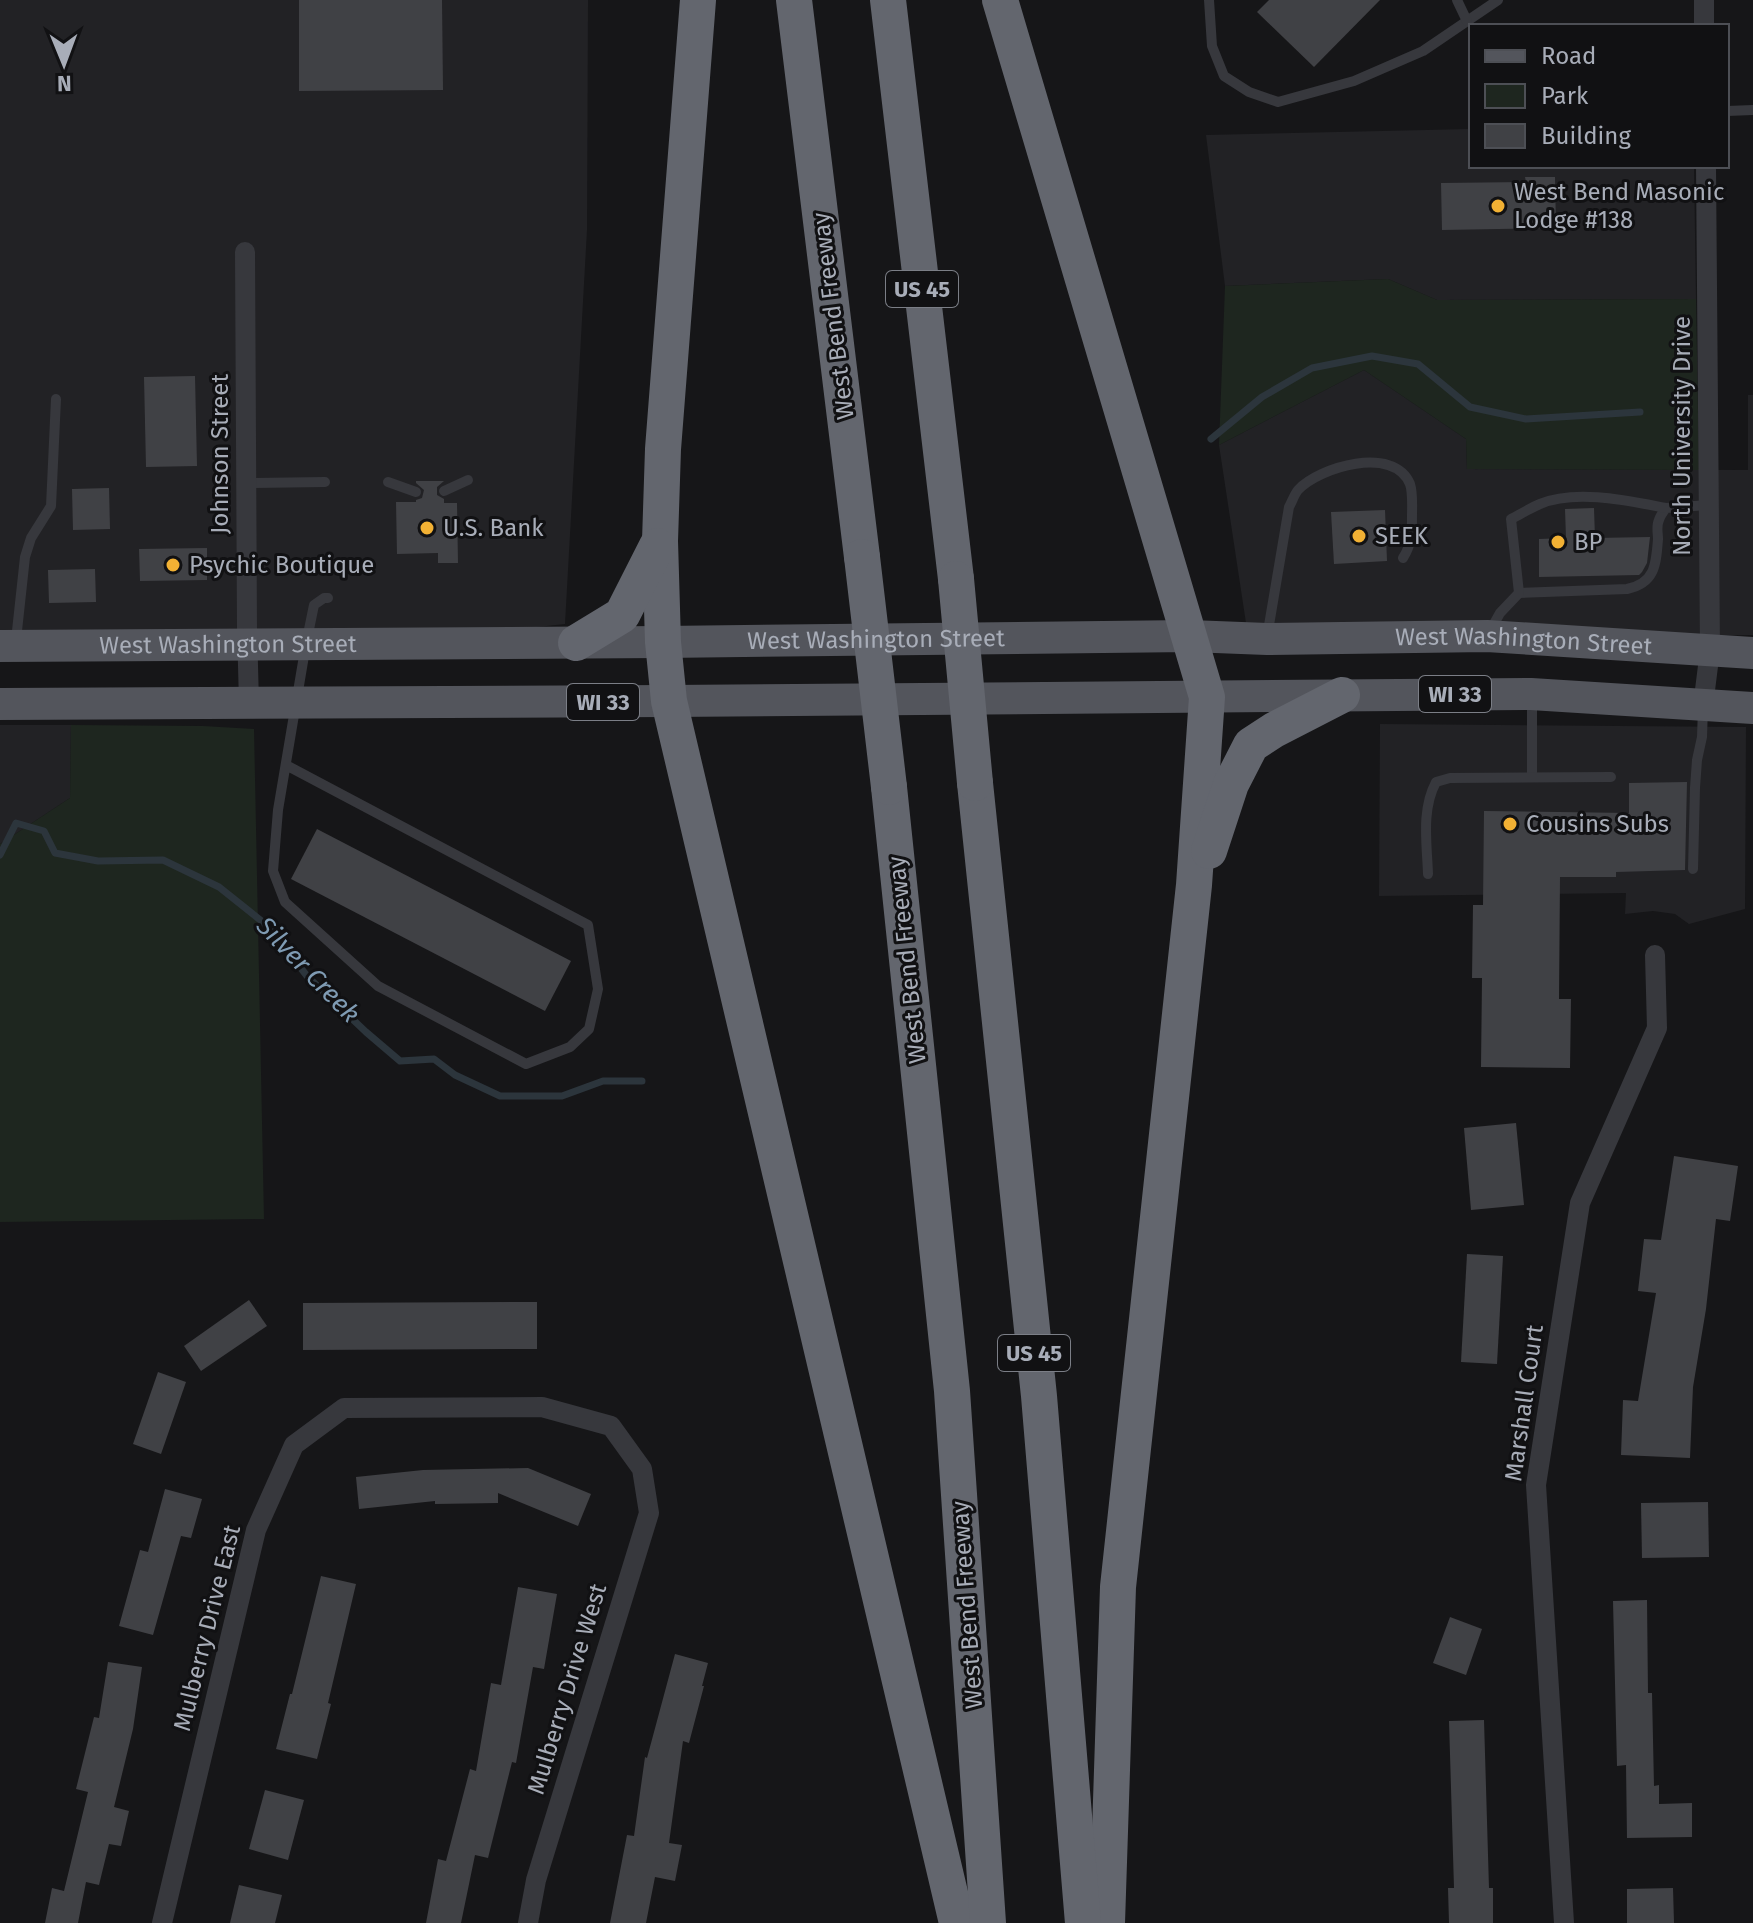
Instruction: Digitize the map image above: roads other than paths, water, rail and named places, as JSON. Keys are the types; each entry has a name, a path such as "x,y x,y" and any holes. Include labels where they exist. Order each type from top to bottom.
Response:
{"highway":[{"path":"698,0 663,449 660,541 663,642 669,701 957,1923"},
{"name":"West Bend Freeway","path":"794,0 889,787 952,1391 988,1923"},
{"name":"US 45","path":"888,0 956,579 1039,1396 1083,1923"},
{"path":"1000,0 1207,697 1194,885 1118,1587 1107,1923"},
{"path":"576,643 622,615 660,541"},
{"path":"1194,885 1214,838 1231,784 1251,745 1342,695"}],"main road":[{"name":"West Washington Street","path":"8,646 1487,636 1753,653"},
{"name":"WI 33","path":"0,704 1531,694 1753,708"}],"street":[{"path":"1704,0 1704,24"},
{"name":"North University Drive","path":"1703,706 1710,650 1706,168"},
{"name":"Johnson Street","path":"245,252 249,703"},
{"name":"Marshall Court","path":"1564,1923 1536,1485 1580,1203 1657,1028 1655,955"},
{"name":"Mulberry Drive East","path":"162,1923 256,1530 294,1445 344,1408 542,1407 611,1426 642,1469"},
{"name":"Mulberry Drive West","path":"528,1923 536,1880 649,1513 642,1469"}],"lane":[{"path":"1209,0 1212,46 1224,76 1249,92 1278,102 1354,81 1423,51 1498,0"},
{"path":"1457,0 1467,21"},
{"path":"1729,111 1753,110"},
{"path":"8,646 25,557 31,538 51,506 56,399"},
{"path":"1267,639 1289,507 1297,491 1315,477 1338,467 1364,462 1385,464 1401,472 1410,484 1412,499 1412,536 1410,548 1403,558"},
{"path":"444,491 468,480"},
{"path":"246,483 325,482"},
{"path":"388,482 416,492"},
{"path":"1519,593 1511,519 1542,503 1613,498 1666,508 1708,505"},
{"path":"1487,636 1500,613 1519,593 1627,589 1649,580 1658,541 1658,522 1666,508"},
{"path":"286,765 588,925 598,989 589,1029 570,1047 526,1064 378,986 285,902 273,871 278,810 314,605 328,598"},
{"path":"1531,694 1532,777"},
{"path":"1693,869 1695,788 1703,706"},
{"path":"1428,874 1427,807 1436,782 1450,778 1611,777"}],"waterway":[{"name":"Silver Creek","path":"1211,439 1262,397 1312,368 1372,356 1418,364 1470,407 1526,419 1640,412"},
{"name":"Silver Creek","path":"0,855 16,823 44,831 55,853 98,861 163,860 219,887 269,927 307,976 400,1061 434,1059 455,1075 500,1096 562,1096 603,1081 642,1081"}],"place":[{"name":"West Bend Masonic Lodge #138","path":"1498,206"},
{"name":"U.S. Bank","path":"427,528"},
{"name":"SEEK","path":"1359,536"},
{"name":"BP","path":"1558,542"},
{"name":"Psychic Boutique","path":"173,565"},
{"name":"Cousins Subs","path":"1510,824"}]}
